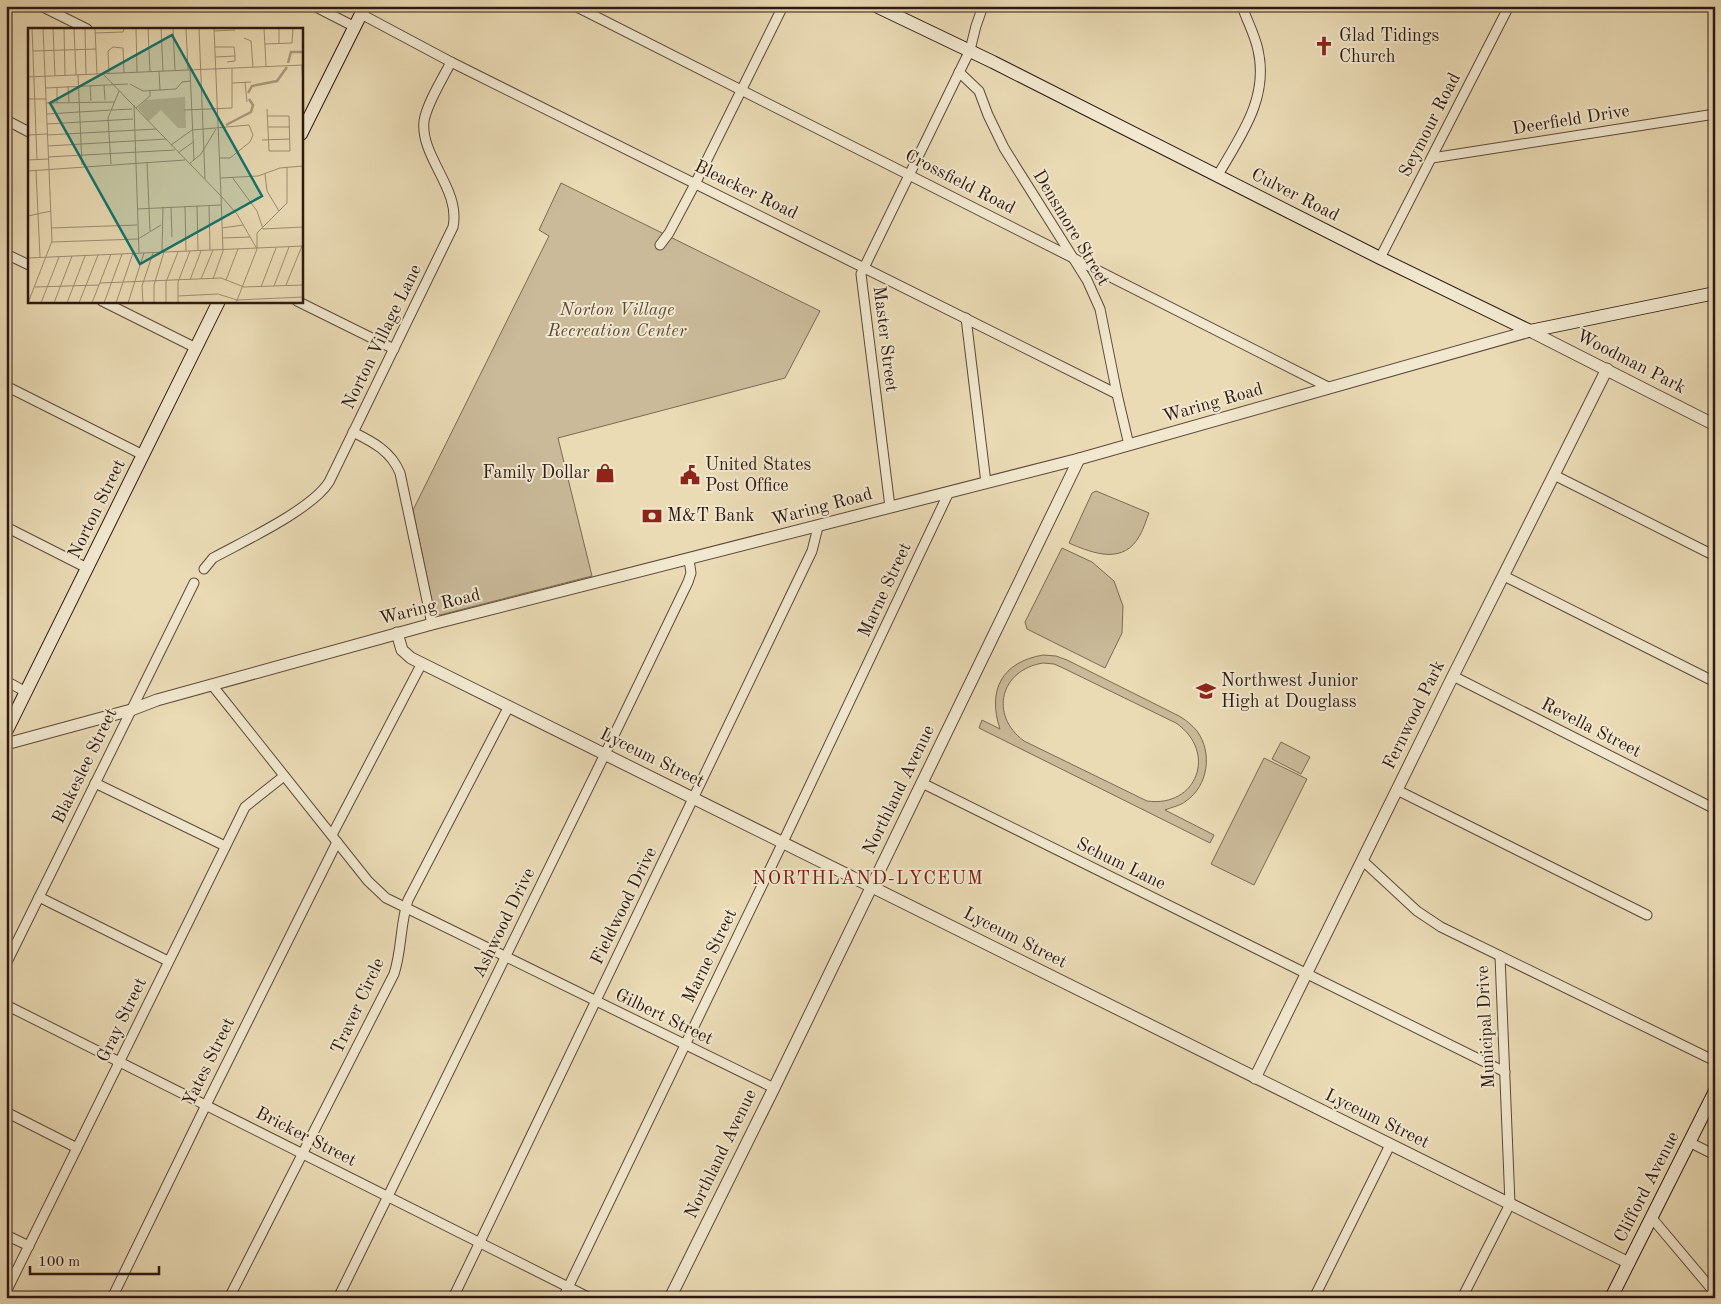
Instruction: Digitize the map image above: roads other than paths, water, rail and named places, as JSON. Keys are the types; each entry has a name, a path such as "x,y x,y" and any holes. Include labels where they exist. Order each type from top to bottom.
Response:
{"main road":[{"name":"Culver Road","path":"876,6 970,50 1380,258 1530,331"},
{"path":"302,132 363,10"},
{"path":"1530,331 1715,293"},
{"name":"Norton Street","path":"6,732 219,302"},
{"name":"Clifford Avenue","path":"1611,1298 1715,1092"}],"street":[{"path":"41,6 85,28"},
{"path":"314,6 355,27"},
{"name":"Crossfield Road","path":"575,6 1330,388"},
{"path":"660,245 669,233 695,184 783,6"},
{"name":"Master Street","path":"890,507 861,276 863,267 970,50 983,6"},
{"path":"1218,175 1257,102 1261,86 1258,50 1242,6"},
{"name":"Seymour Road","path":"1380,258 1509,6"},
{"name":"Bleacker Road","path":"363,10 451,62 1117,394"},
{"name":"Norton Village Lane","path":"204,569 213,558 307,505 317,496 329,482 394,349 453,227 455,218 452,201 428,145 424,129 424,122 429,107 451,62"},
{"name":"Densmore Street","path":"959,72 980,92 988,115 1004,148 1086,280 1100,309 1117,394 1130,445"},
{"name":"Deerfield Drive","path":"1432,158 1715,114"},
{"path":"6,120 28,131"},
{"path":"6,254 28,265"},
{"path":"104,302 196,348"},
{"path":"298,302 394,349"},
{"path":"966,318 986,484"},
{"name":"Waring Road","path":"6,744 432,624 690,560 1080,459 1530,331"},
{"name":"Woodman Park","path":"1530,331 1715,426"},
{"name":"Fernwood Park","path":"1255,1078 1396,790 1607,369"},
{"path":"6,386 143,454"},
{"path":"353,432 383,449 396,464 400,473 432,624"},
{"name":"Northland Avenue","path":"670,1298 1080,459"},
{"path":"1554,476 1715,556"},
{"name":"Marne Street","path":"563,1298 949,492"},
{"path":"6,526 87,568"},
{"name":"Fieldwood Drive","path":"453,1298 812,551 818,527"},
{"name":"Ashwood Drive","path":"338,1298 688,582 691,573 690,560"},
{"path":"1504,576 1715,682"},
{"name":"Blakeslee Street","path":"6,964 194,584"},
{"name":"Lyceum Street","path":"397,634 402,650 411,658 1628,1263"},
{"name":"Yates Street","path":"112,1298 334,838 422,663"},
{"name":"Revella Street","path":"1453,676 1715,809"},
{"path":"6,682 26,692"},
{"path":"212,685 376,889 386,898 406,908"},
{"name":"Traver Circle","path":"229,1298 394,974 406,908 412,893 509,706"},
{"name":"Gray Street","path":"6,1292 245,806 284,776"},
{"path":"95,783 225,846"},
{"name":"Schum Lane","path":"922,783 1505,1072"},
{"path":"1396,790 1647,915"},
{"name":"Municipal Drive","path":"1362,860 1417,911 1441,927 1500,956 1510,1204"},
{"path":"39,898 168,961"},
{"name":"Gilbert Street","path":"406,908 774,1088"},
{"path":"1500,956 1715,1061"},
{"name":"Bricker Street","path":"6,1006 590,1298"},
{"path":"6,1112 77,1148"},
{"path":"1689,1142 1715,1155"},
{"path":"1314,1298 1390,1145"},
{"path":"1462,1298 1510,1204"},
{"path":"1651,1218 1715,1293"},
{"path":"6,1235 29,1246"}],"place":[{"name":"Glad Tidings Church","path":"1324,46"},
{"name":"Family Dollar","path":"605,473"},
{"name":"United States Post Office","path":"690,475"},
{"name":"M&T Bank","path":"652,516"},
{"name":"Northwest Junior High at Douglass","path":"1206,691"}],"district":[{"name":"NORTHLAND-LYCEUM","path":"868,879"}],"park label":[{"name":"Norton Village Recreation Center","path":"617,320"}]}
